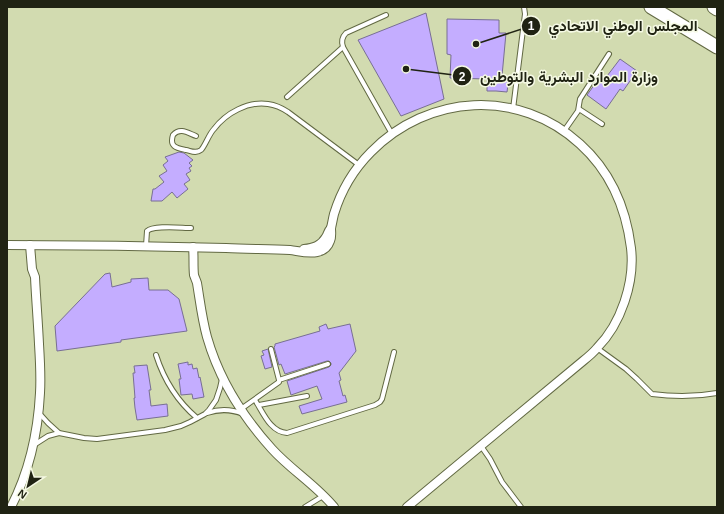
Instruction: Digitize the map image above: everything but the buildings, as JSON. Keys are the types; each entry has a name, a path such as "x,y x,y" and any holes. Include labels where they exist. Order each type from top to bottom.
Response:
{"main road":[{"path":"651,7 717,47"}],"street":[{"path":"7,245 196,247 315,252 324,250 327,247 331,239 331,228 334,214 345,188 359,165 375,148 392,134 420,118 434,112 466,105 497,106 531,114 548,121 564,131 579,142 603,168 620,200 625,216 631,250 631,268 629,286 618,319 597,348 481,445 416,504 407,507"},
{"path":"11,507 26,472 33,446 40,392 40,364 35,277 37,269 33,245"},
{"path":"196,247 198,273 197,282 202,319 214,358 232,396 258,433 273,450 334,507"}],"lane":[{"path":"513,109 525,14 524,7"},
{"path":"386,15 346,33 342,39 342,47 392,134"},
{"path":"287,97 342,47"},
{"path":"564,131 579,109 580,99 609,54"},
{"path":"196,136 182,130 178,131 173,135 173,146 195,152 199,151 204,147 214,128 227,116 244,107 268,104 288,112 359,165"},
{"path":"579,109 602,124"},
{"path":"146,246 147,231 150,229 191,228"},
{"path":"597,348 626,369 652,394 685,397 717,393"},
{"path":"270,349 280,380"},
{"path":"255,400 273,427 279,431 287,432 378,404 382,399 394,352"},
{"path":"156,355 168,385 181,403 197,418"},
{"path":"204,414 228,410 243,412 255,400 279,384 280,380 328,364"},
{"path":"33,446 48,436 59,433 97,439 165,430 181,426 209,410 216,400 222,376"},
{"path":"259,405 307,396"},
{"path":"38,412 59,433"},
{"path":"481,445 502,482 522,507"},
{"path":"305,507 323,496"}],"place":[{"name":"المجلس الوطني الاتحادي","path":"476,44"},
{"name":"وزارة الموارد البشرية والتوطين","path":"406,69"}]}
